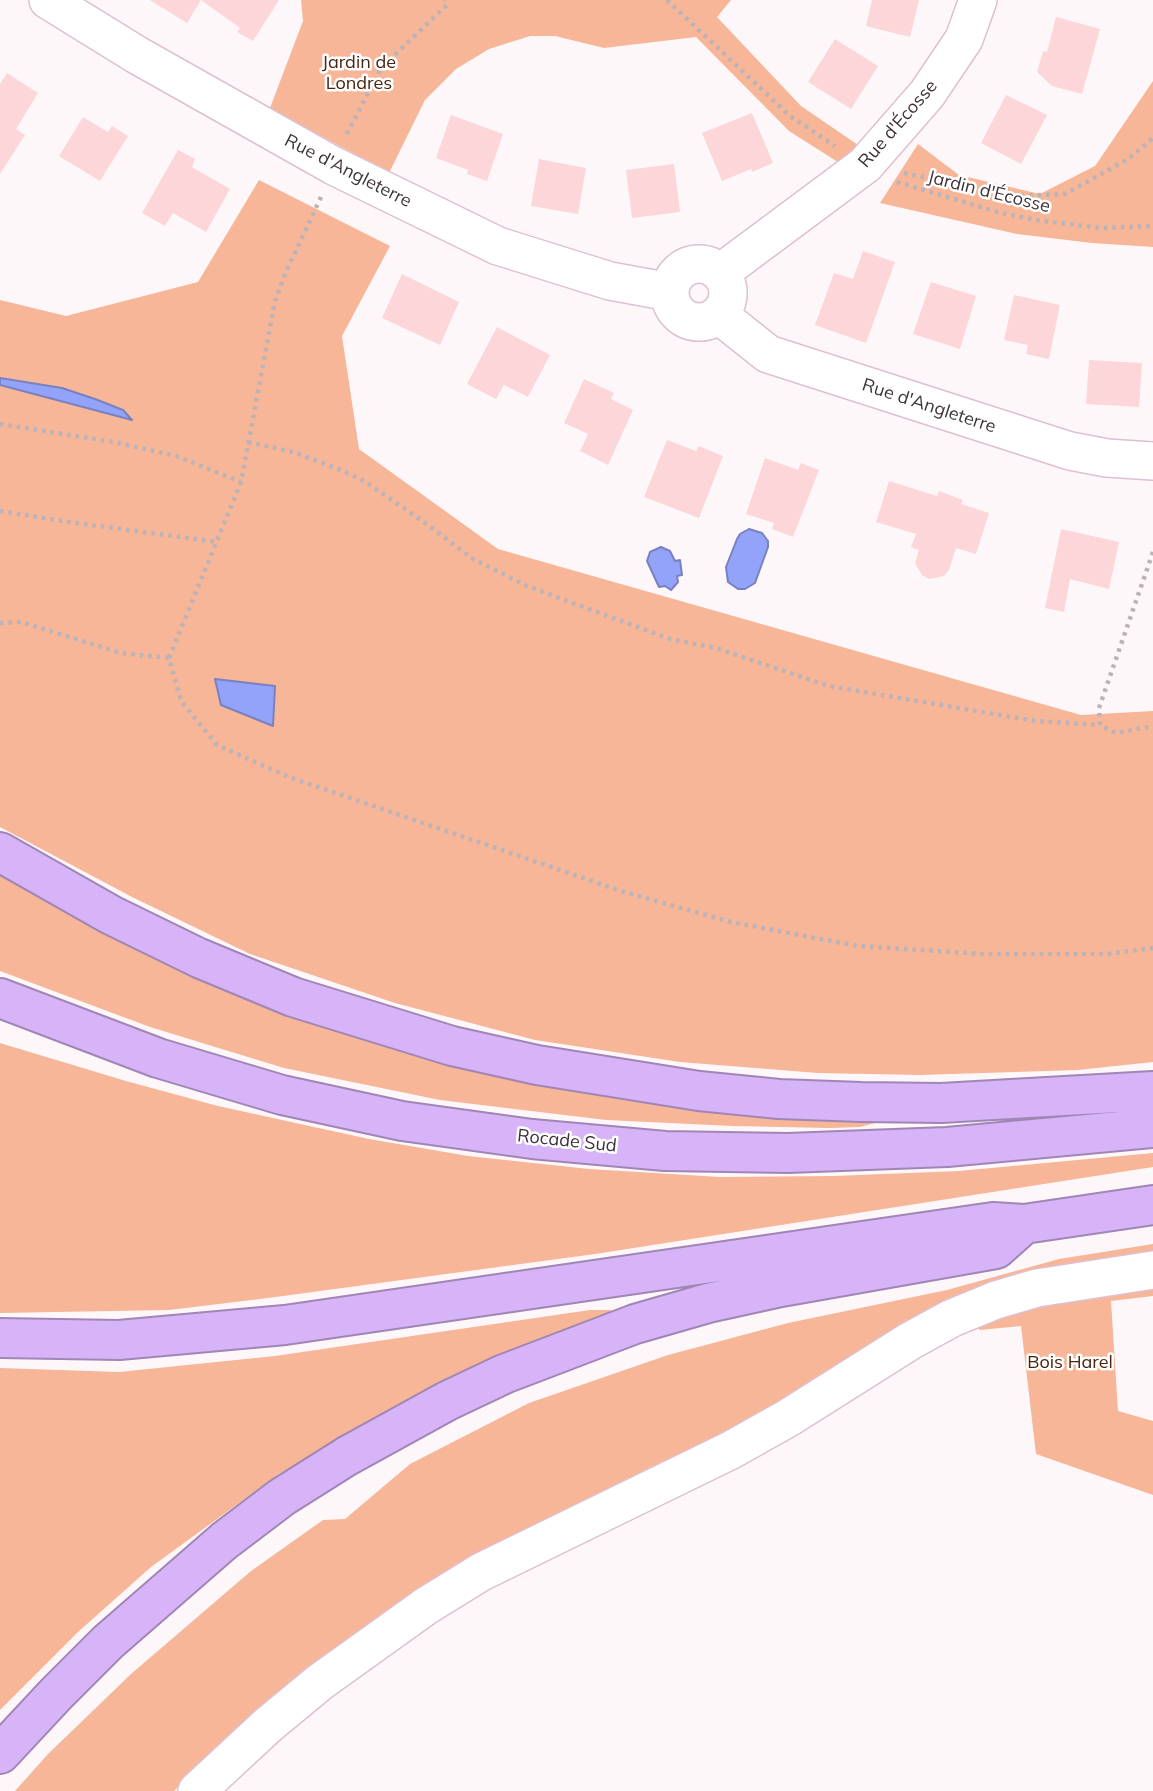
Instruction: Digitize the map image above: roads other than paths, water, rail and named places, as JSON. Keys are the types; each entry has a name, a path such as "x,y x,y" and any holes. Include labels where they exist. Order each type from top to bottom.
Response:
{"highway":[{"path":"0,852 111,915 199,958 292,997 452,1046 537,1065 699,1091 861,1102 942,1103 1153,1091"},
{"name":"Rocade Sud","path":"0,998 83,1031 206,1073 282,1095 402,1121 545,1140 665,1151 823,1152 947,1147 1153,1128"},
{"path":"0,1338 120,1340 285,1325 993,1222 1024,1224 1153,1205"},
{"path":"0,1754 108,1642 224,1541 282,1497 347,1456 447,1401 505,1374 635,1324 708,1303 782,1287 996,1249 1024,1224"}],"street":[{"name":"Rue d'Angleterre","path":"48,0 137,55 334,166 498,246 610,281 670,292"},
{"name":"Rue d'Écosse","path":"720,273 866,165 927,94 964,39 978,0"},
{"path":"694,265 712,267 720,273 728,290 725,307 719,315 701,322 683,317 676,310 670,292 677,274 694,265"},
{"name":"Rue d'Angleterre","path":"719,315 768,354 1070,451 1107,458 1153,461"},
{"path":"0,1016 83,1031"},
{"path":"197,1791 320,1682 426,1606 481,1572 731,1450 952,1318 996,1300 1037,1288 1153,1270"}],"water":[{"path":"0,378 62,388 123,410 132,420 0,385"},
{"path":"749,529 762,533 768,541 768,547 755,583 745,589 738,589 728,582 726,567 740,534"},
{"path":"661,547 670,551 675,561 680,560 682,575 677,576 678,582 671,590 665,586 659,587 647,561 650,552"},
{"path":"215,679 275,686 273,726 221,705"}],"park label":[{"name":"Jardin de Londres","path":"359,73"},
{"name":"Bois Harel","path":"1070,1363"}]}
